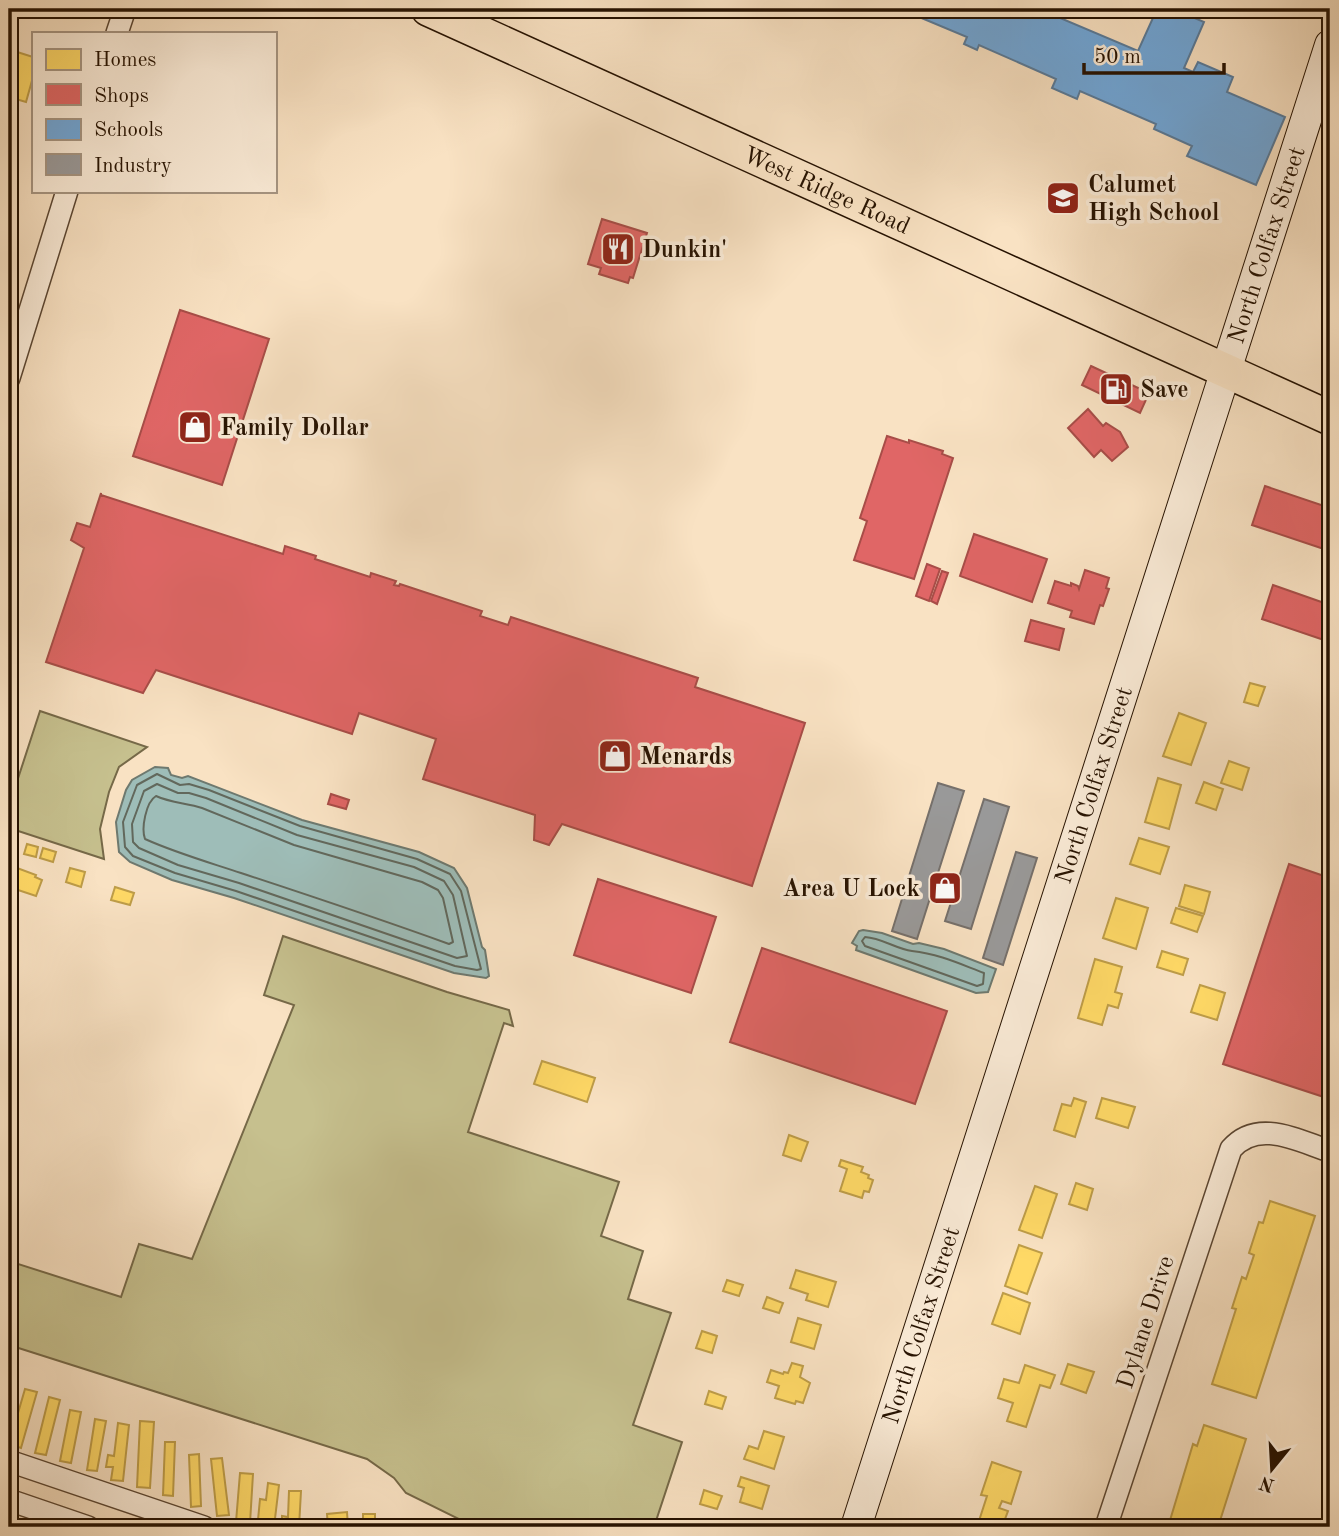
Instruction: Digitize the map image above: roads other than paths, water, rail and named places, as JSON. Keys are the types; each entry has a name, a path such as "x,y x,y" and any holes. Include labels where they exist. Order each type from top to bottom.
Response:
{"main road":[{"name":"West Ridge Road","path":"428,9 1330,418"}],"street":[{"path":"117,32 125,9"},
{"name":"North Colfax Street","path":"856,1527 1330,45"},
{"path":"9,378 67,192"},
{"name":"Dylane Drive","path":"1105,1527 1227,1156 1236,1143 1243,1139 1252,1134 1270,1132 1330,1151"},
{"path":"9,1461 204,1527"},
{"path":"9,1500 88,1527"}],"water":[{"path":"155,767 168,768 171,775 182,778 188,776 302,820 419,852 454,868 467,888 485,950 489,976 486,978 454,973 234,898 172,880 130,862 119,852 116,822 132,780"},
{"path":"859,931 882,933 913,944 944,949 996,969 988,992 976,993 856,950 857,946 852,943"}],"place":[{"name":"Calumet High School","path":"1063,198"},
{"name":"Dunkin'","path":"618,249"},
{"name":"Save","path":"1116,389"},
{"name":"Family Dollar","path":"195,427"},
{"name":"Menards","path":"615,756"},
{"name":"Area U Lock","path":"945,888"}]}
